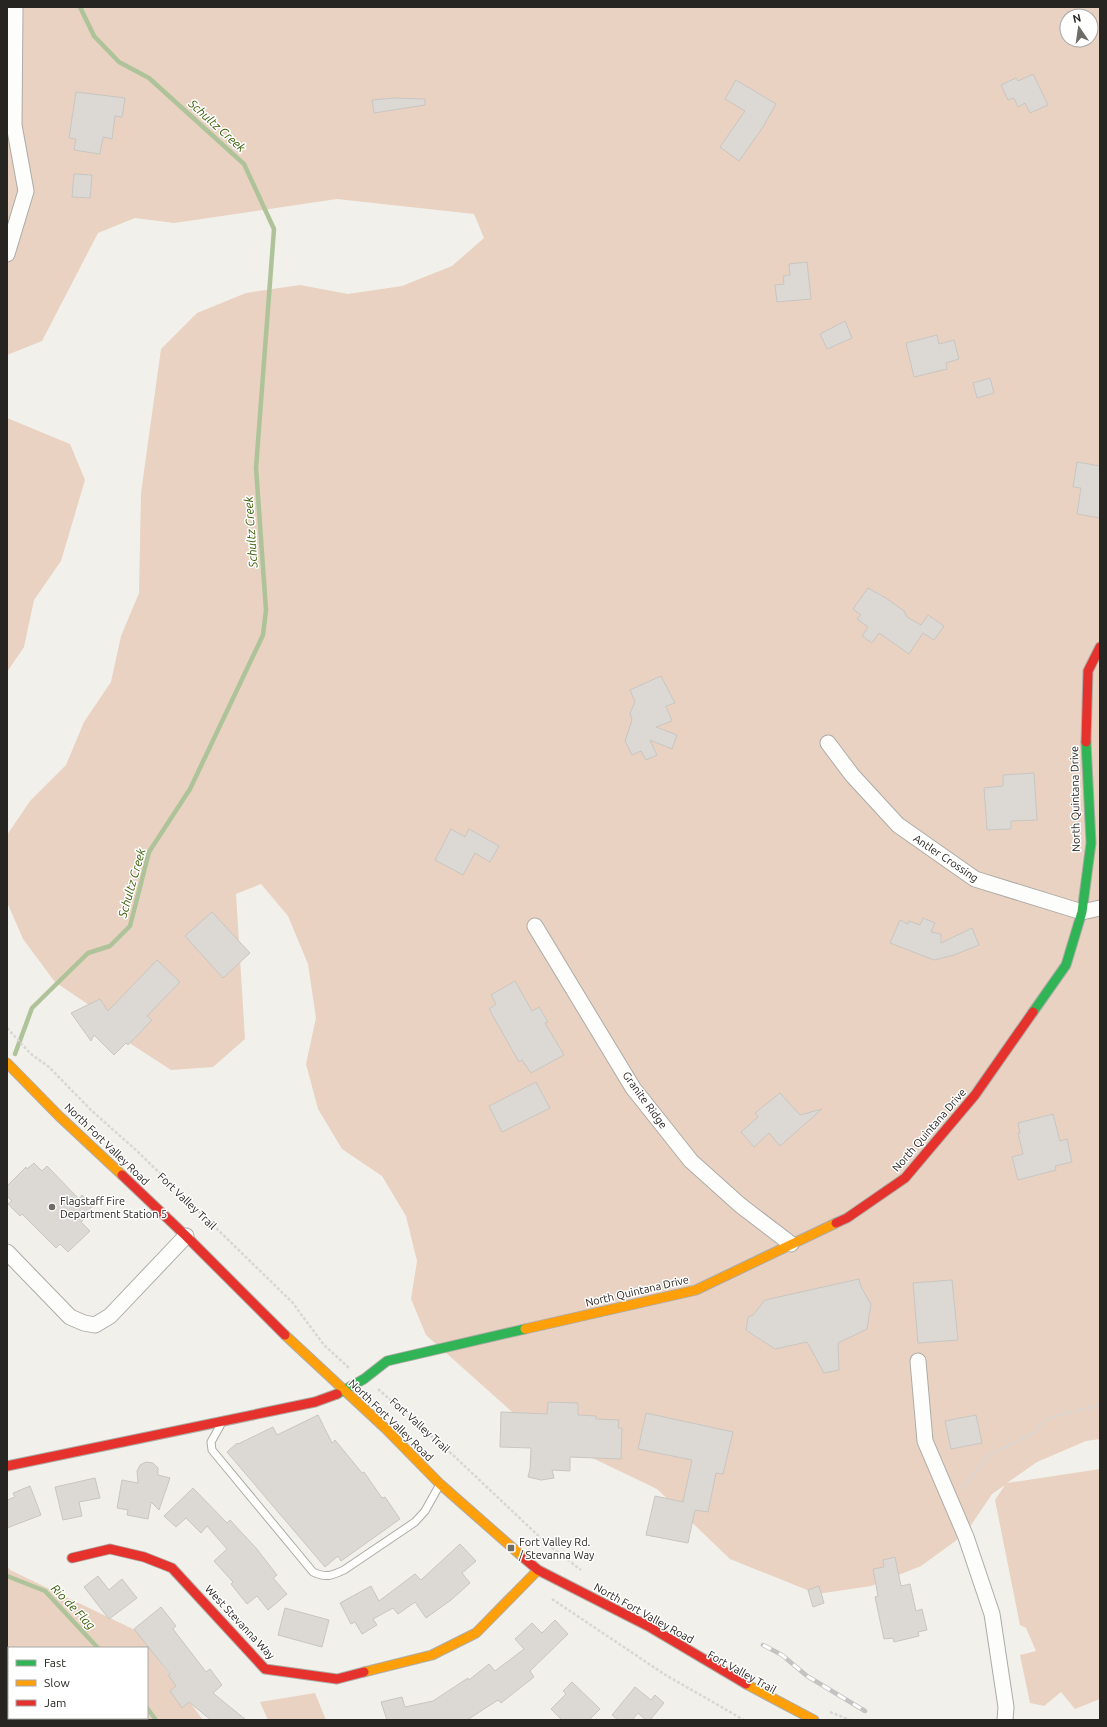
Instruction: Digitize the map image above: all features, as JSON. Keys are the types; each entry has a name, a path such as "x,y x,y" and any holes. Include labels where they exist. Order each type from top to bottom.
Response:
{"street":[{"path":"7,254 26,191 14,125 15,7"},
{"name":"North Quintana Drive","path":"344,1391 364,1379 387,1361 696,1290 847,1218 905,1178 975,1095 1066,965 1082,912 1091,842 1086,738 1088,671 1100,647"},
{"name":"Antler Crossing","path":"828,743 852,774 898,825 974,879 1082,912 1100,908"},
{"name":"Granite Ridge","path":"535,926 633,1088 690,1161 740,1205 791,1244"},
{"name":"North Fort Valley Road","path":"7,1063 59,1116 186,1236 308,1358 386,1429 440,1484 538,1570 648,1626 721,1670 814,1720"},
{"path":"7,1252 70,1317 84,1323 95,1325 110,1316 186,1236"},
{"path":"918,1361 925,1441 966,1537 992,1614 1006,1707 1005,1720"},
{"path":"7,1466 315,1402 344,1391"},
{"name":"West Stevanna Way","path":"72,1558 110,1549 144,1557 172,1568 265,1669 337,1679 432,1655 476,1633 538,1570"}],"lane":[{"path":"223,1422 211,1442 212,1450 313,1572 322,1577 333,1575 344,1570 415,1522 425,1511 440,1484"}],"path":[{"name":"Fort Valley Trail","path":"7,1028 31,1054 49,1068 91,1110 138,1152 292,1302 324,1345 346,1366 390,1398 546,1543 584,1572"},
{"path":"951,1502 989,1454 1030,1434 1048,1418 1100,1405"},
{"path":"829,1712 850,1720"}],"shaded area":[{"path":"7,7 1100,7 1100,1439 1086,1441 1037,1462 1007,1483 1100,1469 1100,1699 1075,1709 1061,1692 1044,1706 1030,1703 1020,1655 1036,1651 1026,1628 1020,1625 995,1500 1005,1485 992,1494 965,1534 921,1566 871,1586 817,1594 730,1559 657,1489 530,1428 426,1335 411,1299 417,1261 406,1216 382,1176 342,1149 318,1109 306,1064 316,1018 308,964 288,916 261,884 236,894 245,1039 213,1067 171,1070 131,1044 95,1009 55,982 23,939 7,902 7,835 30,801 66,765 84,722 111,682 121,636 139,593 141,493 161,349 197,313 246,293 300,285 348,294 402,286 452,266 484,238 474,214 337,199 174,223 135,218 98,233 42,341 7,355"},
{"path":"7,418 70,444 85,480 61,561 34,600 24,647 7,672"},
{"path":"7,1566 10,1570 137,1631 203,1720 7,1720"},
{"path":"315,1693 326,1720 268,1720 260,1702"}],"building":[{"path":"1033,74 1048,105 1030,113 1025,103 1018,107 1014,98 1008,100 1001,85 1016,78 1018,81"},
{"path":"736,80 776,104 763,127 739,161 720,147 745,111 725,99"},
{"path":"76,92 125,98 122,117 115,116 112,139 103,137 100,154 74,150 76,139 69,138"},
{"path":"394,98 425,99 425,105 374,113 372,100"},
{"path":"74,174 92,175 90,198 72,197"},
{"path":"807,262 811,299 777,302 775,285 784,284 783,276 790,275 789,264"},
{"path":"845,321 852,338 827,349 820,334"},
{"path":"937,335 939,344 954,340 959,359 946,363 947,369 914,377 906,343"},
{"path":"990,378 994,393 977,398 973,383"},
{"path":"1077,462 1100,466 1100,518 1077,514 1081,488 1073,487"},
{"path":"868,588 886,598 904,611 907,617 921,625 928,615 944,626 934,640 923,633 909,654 879,633 872,643 862,636 868,627 857,619 861,615 853,609"},
{"path":"661,676 675,703 666,706 672,721 656,727 677,735 672,749 650,740 657,755 646,760 641,751 632,755 625,741 632,720 630,713 635,702 630,690"},
{"path":"1034,773 1037,820 1011,821 1011,829 987,830 984,788 1003,786 1003,775"},
{"path":"451,829 465,837 469,829 499,846 490,862 475,853 463,875 435,860"},
{"path":"212,912 250,953 223,978 185,936"},
{"path":"923,918 935,923 931,932 941,934 941,943 972,928 979,945 954,955 934,960 890,943 900,920 908,924 909,921 920,925"},
{"path":"157,960 180,982 147,1016 152,1020 128,1045 126,1043 114,1055 94,1035 91,1041 71,1013 100,999 108,1011"},
{"path":"515,981 532,1011 539,1007 548,1022 545,1023 564,1055 531,1073 522,1060 519,1062 489,1009 496,1004 491,995"},
{"path":"536,1082 550,1108 502,1132 489,1106"},
{"path":"780,1093 800,1115 822,1109 780,1146 769,1133 754,1147 741,1132 758,1117 755,1113"},
{"path":"1053,1114 1060,1141 1067,1139 1072,1162 1055,1166 1056,1170 1018,1180 1012,1157 1023,1154 1018,1133 1020,1133 1018,1123"},
{"name":"Flagstaff Fire Department Station 5","path":"34,1163 42,1171 47,1166 79,1199 82,1195 93,1206 90,1209 92,1211 81,1222 90,1231 68,1252 60,1244 56,1248 22,1214 20,1216 8,1204 12,1201 7,1196 7,1186 26,1167 27,1169"},
{"path":"859,1279 861,1287 871,1304 867,1329 838,1343 839,1370 824,1373 807,1342 775,1349 746,1330 748,1317 753,1315 765,1300"},
{"path":"952,1280 958,1340 918,1343 913,1283"},
{"path":"548,1402 578,1403 578,1415 596,1416 596,1419 619,1420 618,1428 622,1428 621,1459 570,1457 570,1471 552,1470 554,1478 541,1480 528,1477 531,1448 500,1447 501,1412 547,1414"},
{"path":"646,1413 733,1432 723,1474 716,1473 708,1512 695,1510 688,1543 646,1535 655,1496 683,1502 692,1460 638,1449"},
{"path":"318,1415 332,1443 335,1440 362,1473 364,1472 382,1498 385,1497 400,1519 341,1561 338,1556 325,1567 227,1452 237,1443 238,1444 273,1427 277,1435"},
{"path":"976,1415 982,1443 951,1449 945,1421"},
{"path":"146,1462 153,1463 158,1468 158,1475 170,1478 159,1510 151,1502 148,1519 127,1515 128,1510 117,1508 122,1480 138,1483 137,1471 140,1465"},
{"path":"95,1478 100,1498 79,1502 82,1516 63,1520 55,1487"},
{"path":"30,1486 41,1515 7,1528 7,1500 15,1497 13,1493"},
{"path":"193,1488 227,1523 230,1520 256,1548 277,1575 273,1578 287,1594 268,1610 257,1596 247,1604 231,1584 233,1582 214,1561 227,1549 207,1526 201,1533 186,1518 176,1527 164,1516"},
{"path":"460,1544 476,1561 462,1573 470,1583 451,1600 426,1618 415,1602 398,1614 393,1608 373,1619 377,1625 362,1634 355,1622 351,1624 340,1603 371,1586 379,1601 415,1574 421,1580"},
{"path":"895,1557 901,1586 910,1584 916,1611 922,1609 927,1630 918,1632 919,1636 894,1642 893,1638 884,1639 875,1597 878,1596 873,1569 884,1567 883,1560"},
{"path":"98,1576 109,1590 122,1579 137,1598 109,1619 84,1587"},
{"path":"819,1586 824,1603 813,1607 808,1590"},
{"path":"161,1607 176,1626 173,1629 206,1672 210,1669 222,1685 213,1693 246,1720 211,1720 189,1702 182,1708 170,1691 176,1686 168,1675 170,1674 134,1629"},
{"path":"285,1608 329,1620 322,1647 278,1635"},
{"path":"555,1620 568,1634 530,1671 534,1677 501,1703 498,1700 467,1720 387,1720 381,1702 402,1697 405,1707 433,1701 468,1678 469,1680 489,1664 495,1671 524,1649 515,1639 532,1623 542,1633"},
{"path":"572,1682 600,1709 589,1720 562,1720 551,1709 566,1694 563,1691"},
{"path":"635,1687 651,1700 655,1695 664,1703 650,1720 646,1720 638,1713 632,1720 618,1720 612,1715"}],"waterway":[{"name":"Schultz Creek","path":"15,1054 32,1008 88,953 110,946 130,926 149,852 190,789 263,635 266,610 256,468 274,229 244,164 149,78 119,62 94,36 80,7"},
{"name":"Rio de Flag","path":"7,1576 45,1591 97,1647"},
{"name":"Rio de Flag","path":"148,1709 156,1720"}],"railway":[{"path":"763,1645 782,1655 807,1676 865,1711"}],"traffic: fast":[{"path":"1033,1012 1066,965 1082,912 1091,843 1086,742"},
{"path":"337,1394 364,1379 387,1361 525,1329"}],"traffic: slow":[{"path":"7,1063 59,1116 122,1175"},
{"path":"525,1329 696,1290 836,1223"},
{"path":"285,1335 386,1429 440,1484 524,1558"},
{"path":"364,1672 432,1655 476,1633 538,1570"},
{"path":"746,1684 814,1720"}],"traffic: jam":[{"path":"1086,742 1088,671 1100,647"},
{"path":"836,1223 847,1218 905,1178 975,1095 1033,1012"},
{"path":"122,1175 186,1236 285,1335"},
{"path":"7,1466 315,1402 337,1394"},
{"path":"72,1558 110,1549 144,1557 172,1568 265,1669 337,1679 364,1672"},
{"path":"524,1558 538,1570 648,1626 746,1684"}],"place":[{"name":"Flagstaff Fire Department Station 5","path":"52,1207"},
{"name":"Fort Valley Rd. / Stevanna Way","path":"511,1548"}]}
